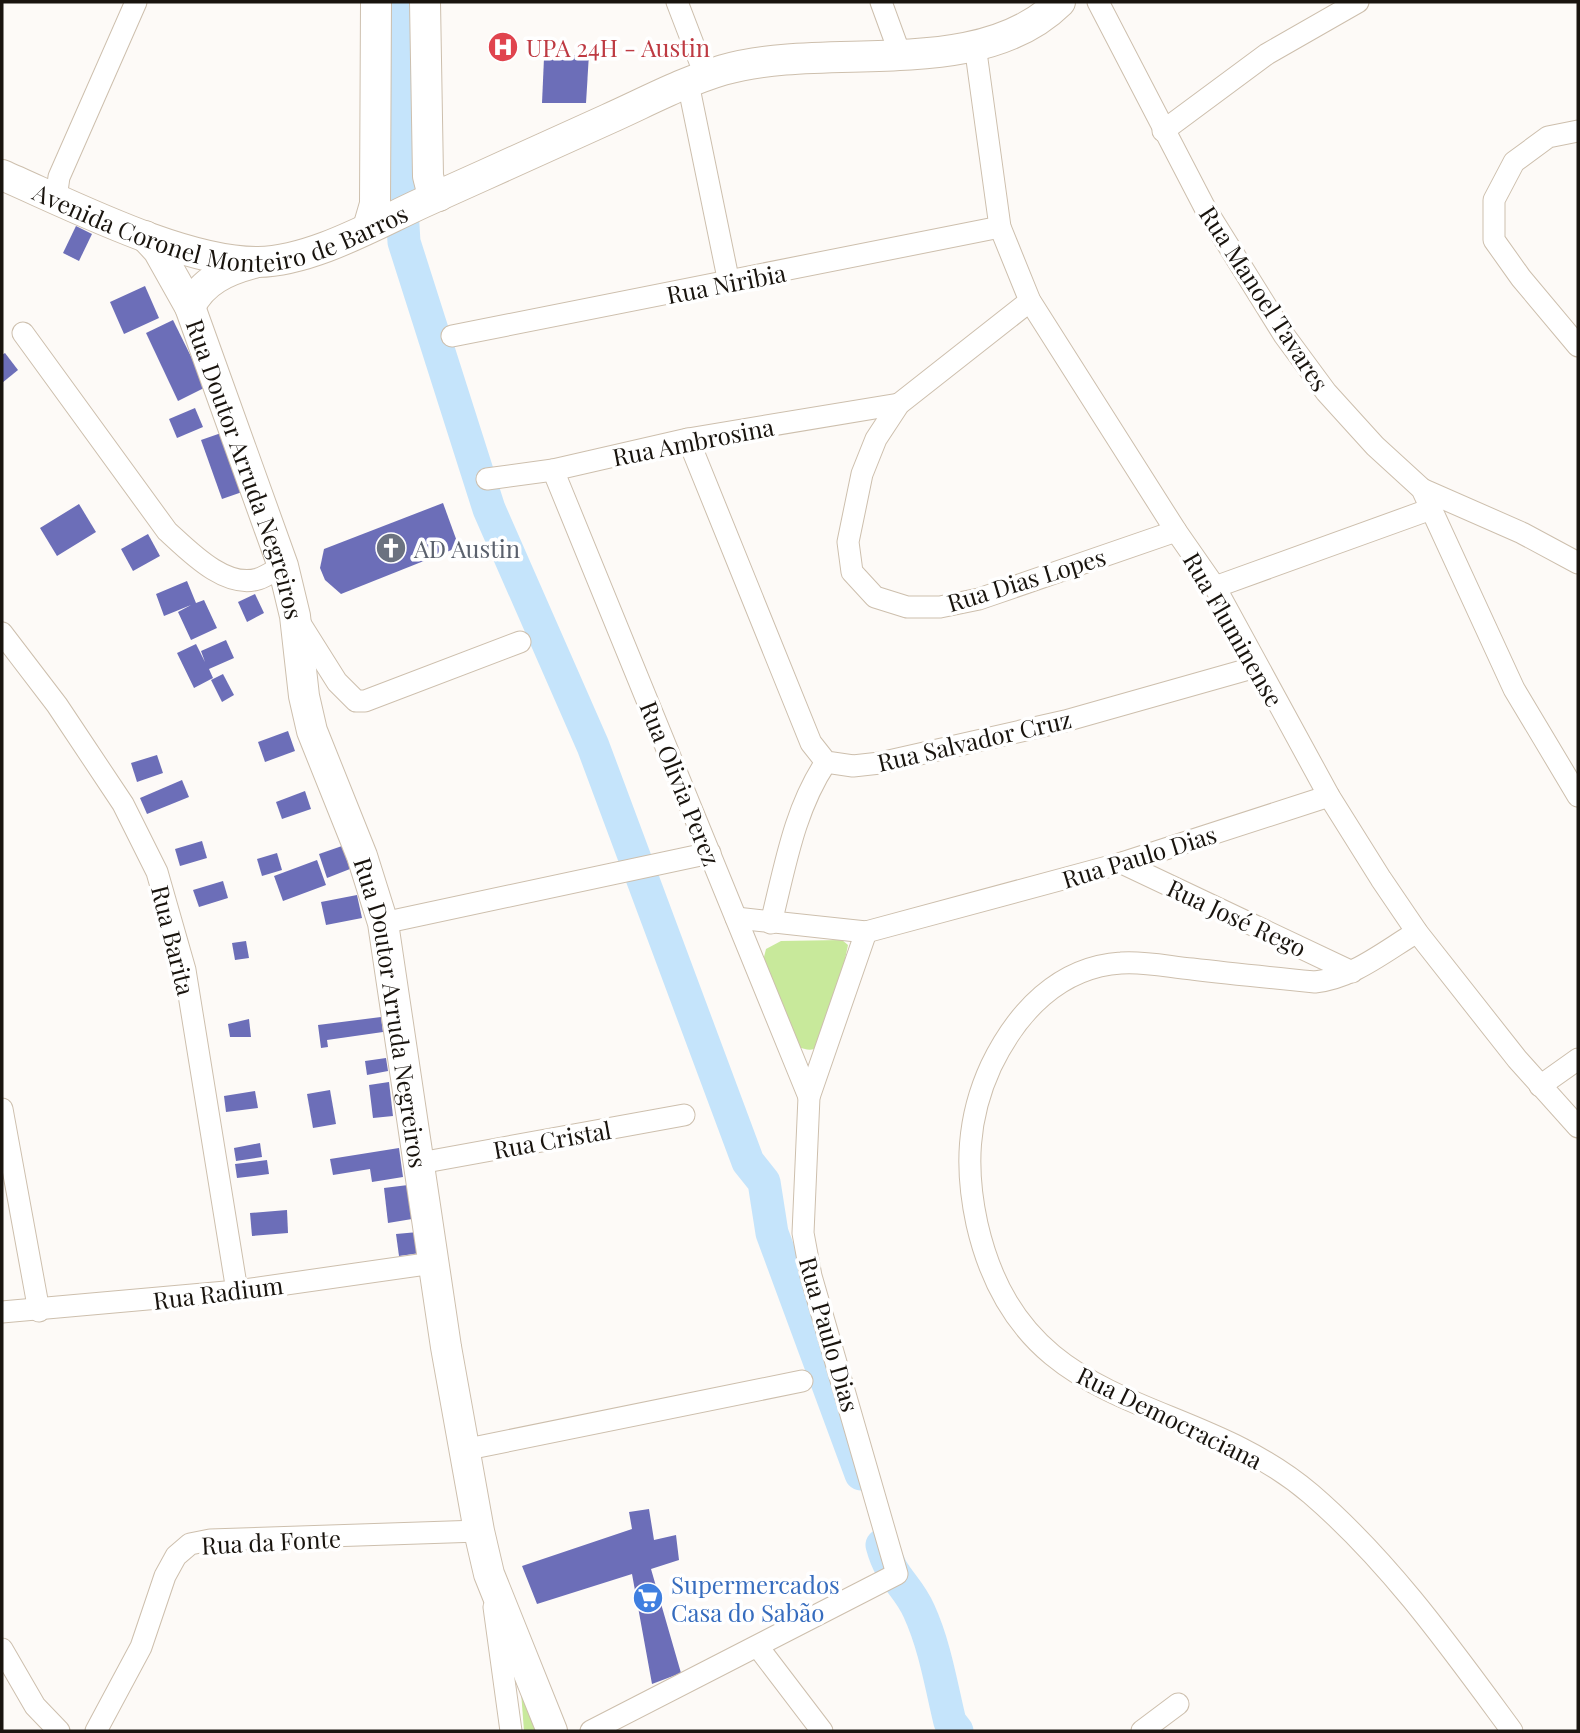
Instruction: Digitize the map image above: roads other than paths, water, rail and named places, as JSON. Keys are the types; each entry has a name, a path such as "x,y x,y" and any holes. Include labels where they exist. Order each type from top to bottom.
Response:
{"street":[{"path":"56,198 59,177 136,2"},
{"path":"376,2 376,204 404,212 431,188 428,176 425,2"},
{"path":"677,2 696,79 729,283"},
{"path":"881,2 900,54"},
{"name":"Avenida Coronel Monteiro de Barros","path":"2,175 145,236 197,252 258,262 294,257 404,212 696,79 776,58 900,54 975,45 1010,35 1045,17 1060,2"},
{"name":"Rua Manoel Tavares","path":"1098,2 1205,208 1284,335 1326,392 1426,499 1514,689 1578,796"},
{"path":"1163,131 1266,54 1358,2"},
{"name":"Rua Fluminense","path":"975,45 1000,227 1030,302 1176,531 1215,587 1256,667 1329,796 1417,932 1540,1086 1578,1127"},
{"path":"1578,131 1548,137 1514,162 1494,200 1494,240 1521,278 1578,346"},
{"name":"Rua Niribia","path":"452,336 1000,227"},
{"name":"Rua Doutor Arruda Negreiros","path":"145,236 158,250 190,307 283,566 295,616 312,731 362,856 383,923 433,1263 479,1531 489,1574 552,1731"},
{"name":"Rua Doutor Arruda Negreiros","path":"190,307 199,291 215,278 258,262"},
{"name":"Rua Dias Lopes","path":"1030,302 899,404 876,439 862,474 848,542 852,572 875,597 906,607 940,607 979,599 1176,531"},
{"path":"23,333 167,531 195,556 220,573 239,579 257,580 283,566"},
{"name":"Rua Ambrosina","path":"487,480 553,470 688,439 899,404"},
{"path":"688,439 811,743 826,762 811,785 799,813 771,923"},
{"name":"Rua Olivia Perez","path":"553,470 809,1097"},
{"path":"1215,587 1426,499 1522,533 1578,563"},
{"path":"295,616 337,682 356,701 365,701 520,642"},
{"name":"Rua Barita","path":"2,633 57,705 124,804 157,872 185,970 237,1291"},
{"name":"Rua Salvador Cruz","path":"826,762 853,766 880,764 1065,721 1256,667"},
{"name":"Rua Paulo Dias","path":"736,918 866,932 1122,863 1329,796"},
{"path":"383,923 710,853"},
{"name":"Rua José Rego","path":"1122,863 1352,972"},
{"name":"Rua Paulo Dias","path":"758,1647 896,1574 808,1265 803,1233 809,1097 866,932"},
{"name":"Rua Democraciana","path":"1417,932 1352,972 1315,982 1125,962 1089,967 1063,978 1028,1009 1000,1047 978,1094 968,1143 971,1196 982,1245 1003,1291 1024,1326 1052,1357 1091,1384 1222,1439 1269,1464 1309,1493 1352,1533 1424,1612 1513,1731"},
{"path":"1540,1086 1578,1059"},
{"path":"2,1109 39,1311"},
{"name":"Rua Cristal","path":"420,1163 684,1115"},
{"name":"Rua Radium","path":"2,1312 39,1311 237,1291 433,1263"},
{"path":"463,1450 802,1381"},
{"name":"Rua da Fonte","path":"96,1731 141,1647 166,1576 176,1556 190,1544 210,1540 479,1531"},
{"path":"489,1574 511,1731"},
{"path":"591,1731 758,1647 822,1731"},
{"path":"2,1650 35,1706 59,1731"},
{"path":"1142,1731 1178,1704"}],"waterway":[{"path":"403,2 401,193 404,242 489,509 593,746 748,1162 764,1182 772,1233 861,1474"},
{"path":"882,1545 894,1574 914,1602 925,1624 950,1722 957,1731"}],"place":[{"name":"UPA 24H - Austin","path":"503,47"},
{"name":"AD Austin","path":"391,548"},
{"name":"Supermercados Casa do Sabão","path":"648,1598"}]}
